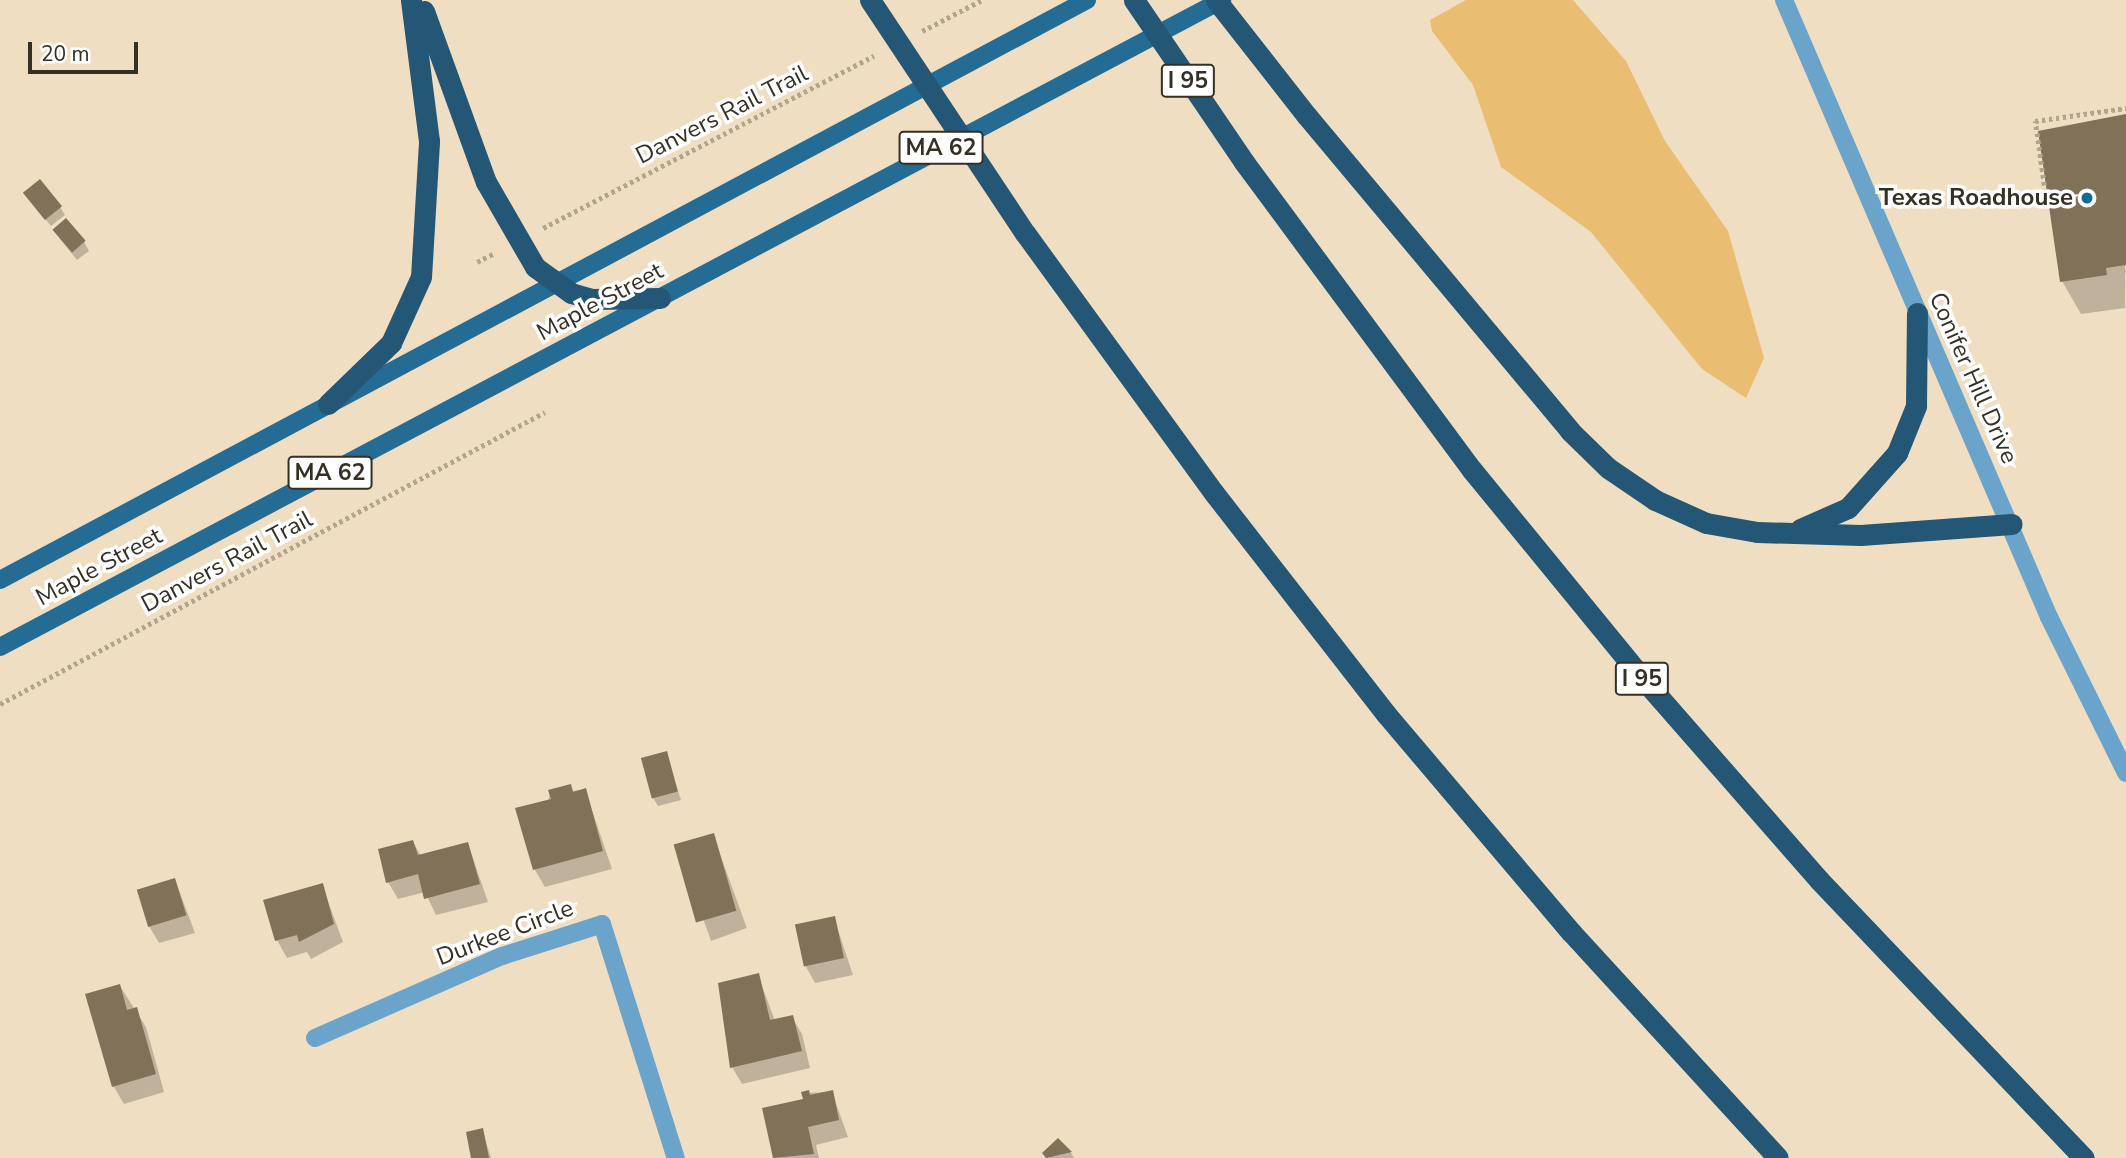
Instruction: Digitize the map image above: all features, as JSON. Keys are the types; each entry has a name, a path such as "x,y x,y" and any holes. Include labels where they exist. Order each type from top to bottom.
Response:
{"highway":[{"path":"328,404 391,343 421,277 429,141 411,0"},
{"path":"421,0 466,135 517,241 553,283 592,299 660,298"},
{"path":"870,0 1025,233 1214,494 1386,714 1571,932 1778,1158"},
{"name":"I 95","path":"1134,0 1244,162 1472,470 1644,680 1819,880 2084,1158"},
{"path":"1216,0 1307,116 1608,468 1706,523 1778,532 1861,535 2012,524"},
{"path":"1778,532 1848,508 1897,453 1916,406 1917,313"}],"main road":[{"name":"Maple Street","path":"0,580 1087,0"},
{"name":"Maple Street","path":"0,647 1222,0"}],"street":[{"name":"Conifer Hill Drive","path":"1784,0 1917,313 2126,773"},
{"name":"Durkee Circle","path":"315,1038 502,956 602,923 676,1158"}],"path":[{"path":"908,38 982,0"},
{"name":"Danvers Rail Trail","path":"477,262 884,51"},
{"path":"2047,206 2035,121 2126,108"},
{"name":"Danvers Rail Trail","path":"0,704 545,412"}],"shaded area":[{"path":"1466,0 1573,0 1626,61 1665,141 1728,231 1764,358 1746,398 1702,369 1591,232 1501,167 1473,85 1432,31 1430,20"}],"building":[{"name":"Texas Roadhouse","path":"2126,114 2126,265 2106,268 2107,275 2060,282 2038,131"},
{"path":"40,179 62,206 45,220 23,193"},
{"path":"66,218 86,241 72,252 52,230"},
{"path":"667,751 678,792 652,799 641,758"},
{"path":"571,784 573,792 586,788 603,851 533,870 515,808 551,799 548,790"},
{"path":"714,833 736,911 696,922 674,845"},
{"path":"413,840 418,855 468,842 480,884 424,899 418,874 386,883 378,849"},
{"path":"175,878 186,915 148,927 137,890"},
{"path":"323,883 334,924 299,942 297,935 275,941 263,900"},
{"path":"835,916 844,958 804,967 795,925"},
{"path":"759,973 770,1020 793,1015 802,1051 730,1068 718,983"},
{"path":"120,984 127,1010 137,1007 156,1074 112,1087 85,994"},
{"path":"809,1090 810,1095 833,1090 839,1120 808,1127 814,1154 773,1158 762,1108 803,1099 801,1092"},
{"path":"483,1128 489,1158 471,1158 466,1132"},
{"path":"1058,1138 1072,1152 1046,1158 1042,1153"}],"place":[{"name":"Texas Roadhouse","path":"2087,198"}]}
